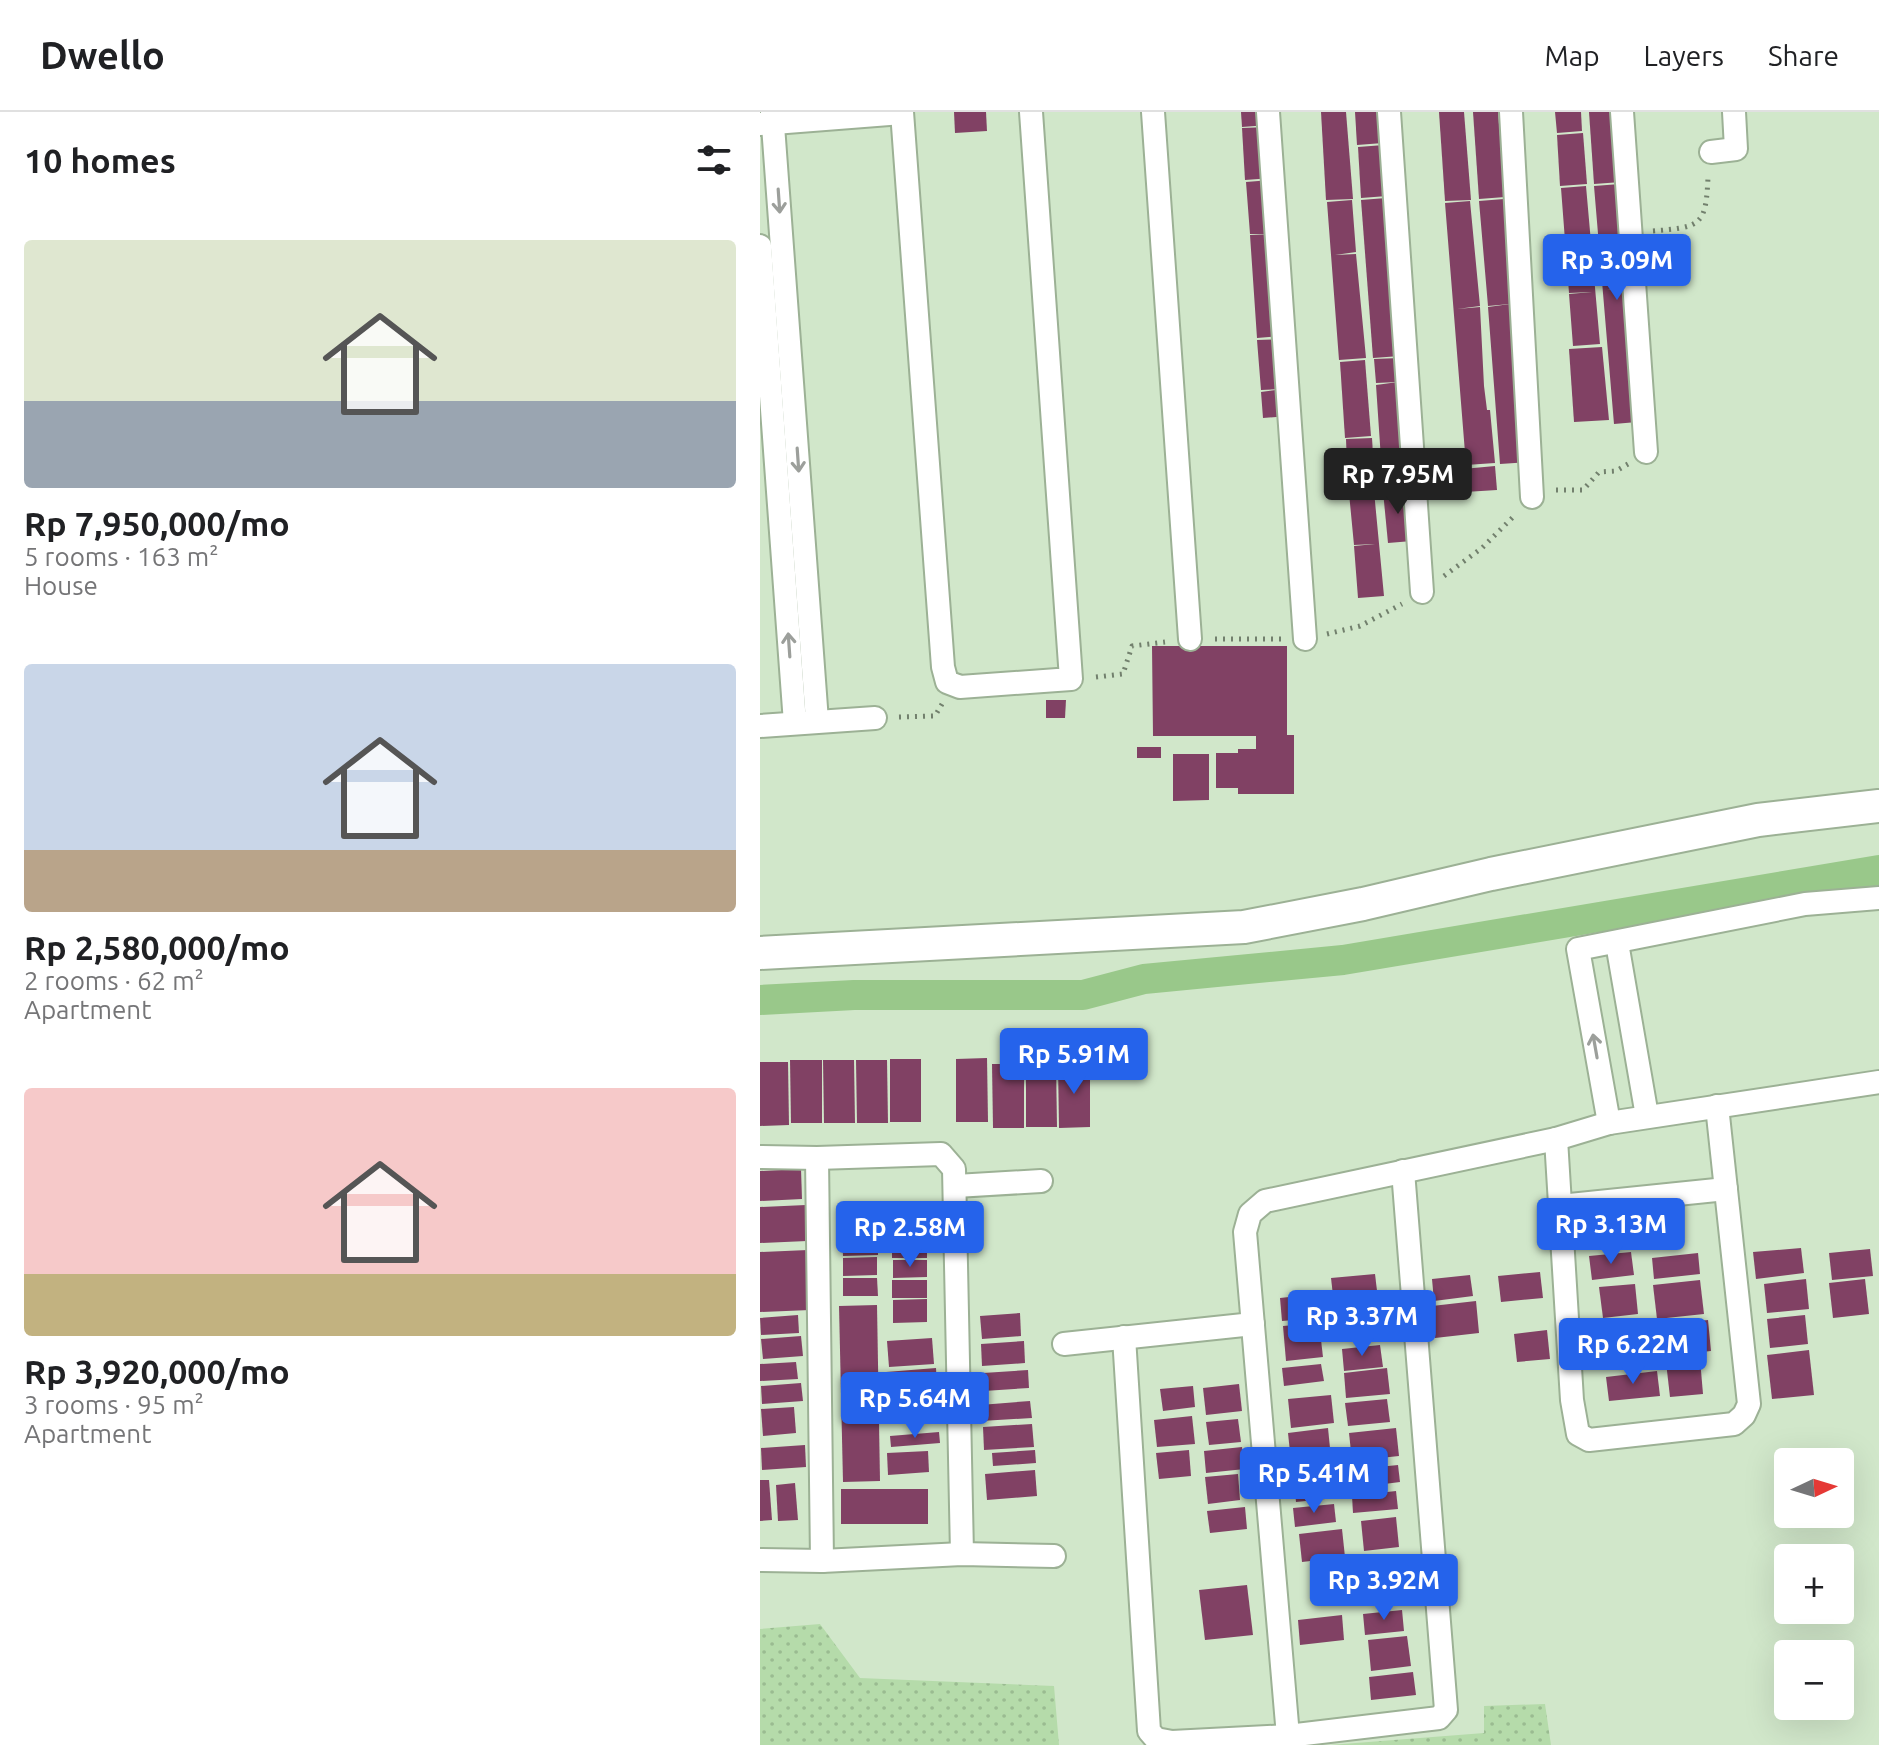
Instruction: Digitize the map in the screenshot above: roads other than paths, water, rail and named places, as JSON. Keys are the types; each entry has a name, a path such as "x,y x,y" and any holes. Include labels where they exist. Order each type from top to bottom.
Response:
{"street":[{"path":"806,722 775,296 768,120 902,112 943,667 947,682 953,686 1071,679 1031,112"},
{"path":"1153,112 1190,639"},
{"path":"1268,112 1305,639"},
{"path":"1389,112 1422,592"},
{"path":"1511,112 1532,497"},
{"path":"1622,112 1646,452"},
{"path":"1711,152 1736,149 1734,112"},
{"path":"760,246 775,296"},
{"path":"760,726 875,718"},
{"path":"760,953 1244,927 1758,820 1879,806"},
{"path":"1609,1123 1578,949 1805,904 1879,898"},
{"path":"1617,943 1647,1116"},
{"path":"1288,1736 1245,1232 1250,1214 1265,1201 1556,1139 1609,1123 1879,1082"},
{"path":"1556,1139 1578,1434 1589,1440 1734,1424 1744,1415 1749,1404 1717,1106"},
{"path":"760,1157 941,1154 954,1169 962,1554"},
{"path":"817,1158 822,1561"},
{"path":"1124,1337 1149,1731 1156,1739 1172,1742 1288,1736 1439,1718 1446,1710 1403,1171"},
{"path":"956,1186 1041,1181"},
{"path":"1560,1206 1726,1189"},
{"path":"1064,1344 1253,1324"},
{"path":"760,1560 822,1561 962,1554 1054,1556"}],"waterway":[{"path":"760,1000 854,995 1083,995 1144,979 1343,960 1879,870"}]}
